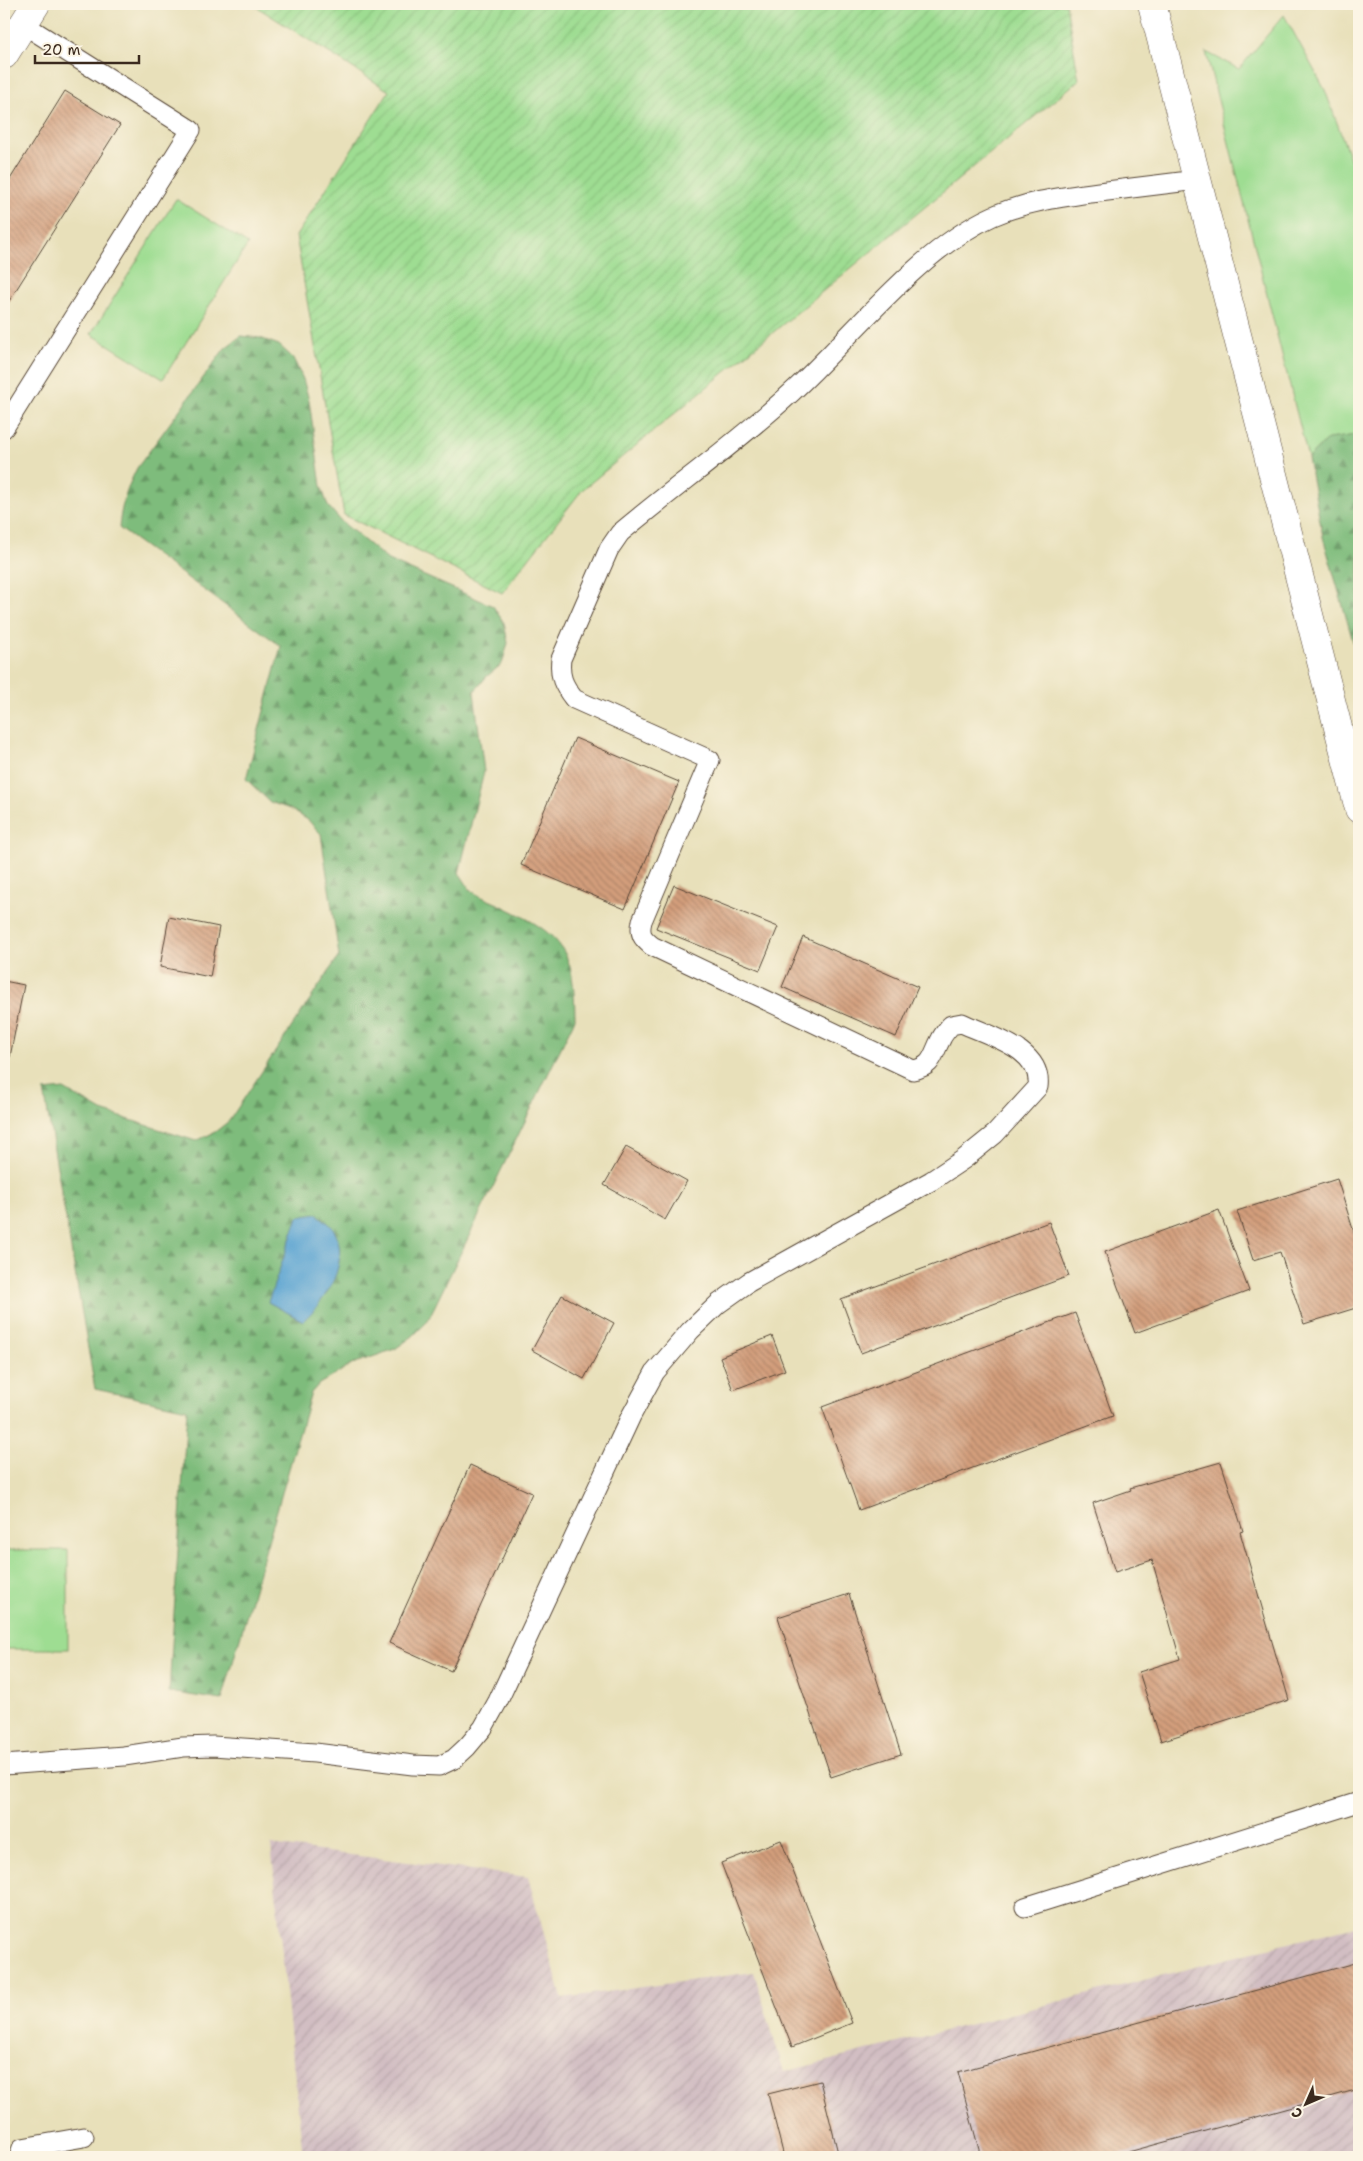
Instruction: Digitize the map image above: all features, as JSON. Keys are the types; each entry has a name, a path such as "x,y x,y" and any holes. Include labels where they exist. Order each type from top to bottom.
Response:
{"street":[{"path":"1152,4 1359,809"},
{"path":"4,55 29,14"}],"lane":[{"path":"4,428 191,130 29,14"},
{"path":"4,1765 124,1756 183,1746 213,1746 315,1753 430,1766 439,1766 454,1759 483,1728 498,1701 631,1416 655,1372 690,1332 718,1304 749,1282 931,1181 964,1159 995,1134 1038,1087 1039,1078 1035,1065 1026,1054 962,1023 950,1025 941,1039 933,1058 923,1068 913,1070 652,946 642,939 640,931 642,921 710,760 574,699 565,688 559,674 561,659 608,549 620,533 749,431 794,390 908,276 946,245 992,217 1023,205 1057,198 1197,180"},
{"path":"1025,1908 1359,1802"},
{"path":"19,2157 22,2148 84,2137"}],"shaded area":[{"path":"271,1845 528,1877 562,1998 754,1972 784,2072 1359,1925 1359,2157 303,2157"}],"green space":[{"path":"252,4 1066,4 1079,80 582,490 502,593 344,515 296,236 389,91"},
{"path":"1284,15 1325,90 1356,175 1359,177 1359,436 1328,439 1308,458 1206,52 1239,69"},
{"path":"176,199 248,244 163,379 91,334"},
{"path":"241,336 260,338 279,345 293,358 303,379 309,400 321,486 328,506 342,522 388,560 493,606 504,623 508,643 502,664 486,677 474,692 484,772 459,873 473,892 541,928 562,949 572,977 575,1019 427,1322 413,1336 395,1349 355,1363 319,1384 311,1393 222,1700 169,1692 187,1409 95,1389 44,1091 64,1089 102,1111 196,1141 215,1132 229,1121 339,956 321,834 308,820 290,809 270,802 246,779 281,646 119,528 125,497 137,468 225,348","holes":["298,1217 303,1321 269,1302"]},
{"path":"1359,436 1359,662 1323,537 1308,458 1328,439"},
{"path":"4,1550 68,1550 68,1649 4,1649"}],"water":[{"path":"317,1214 334,1230 339,1242 340,1255 334,1279 328,1291 303,1321 268,1302 298,1217"}],"building":[{"path":"65,91 120,125 4,309 4,189"},
{"path":"575,738 679,782 625,909 521,865"},
{"path":"674,885 778,927 760,970 656,928"},
{"path":"169,917 219,927 210,977 160,967"},
{"path":"803,937 918,987 896,1037 782,987"},
{"path":"4,981 24,985 10,1057 4,1056"},
{"path":"626,1147 687,1181 665,1220 604,1185"},
{"path":"1337,1179 1359,1248 1359,1307 1304,1324 1280,1252 1253,1260 1237,1211"},
{"path":"1219,1210 1249,1291 1135,1333 1105,1252"},
{"path":"1049,1222 1069,1276 861,1353 841,1299"},
{"path":"562,1295 614,1323 584,1379 532,1350"},
{"path":"1075,1313 1113,1416 859,1510 822,1407"},
{"path":"772,1336 785,1370 733,1390 720,1357"},
{"path":"1221,1462 1243,1531 1240,1532 1289,1700 1161,1741 1139,1672 1180,1659 1152,1560 1115,1572 1093,1503 1131,1490 1130,1488"},
{"path":"470,1465 532,1493 451,1671 389,1643"},
{"path":"849,1594 901,1754 831,1777 778,1617"},
{"path":"781,1840 852,2023 792,2047 721,1863"},
{"path":"1359,1962 1359,2089 1110,2157 981,2157 958,2072"},
{"path":"820,2081 839,2157 784,2157 768,2094"}]}
